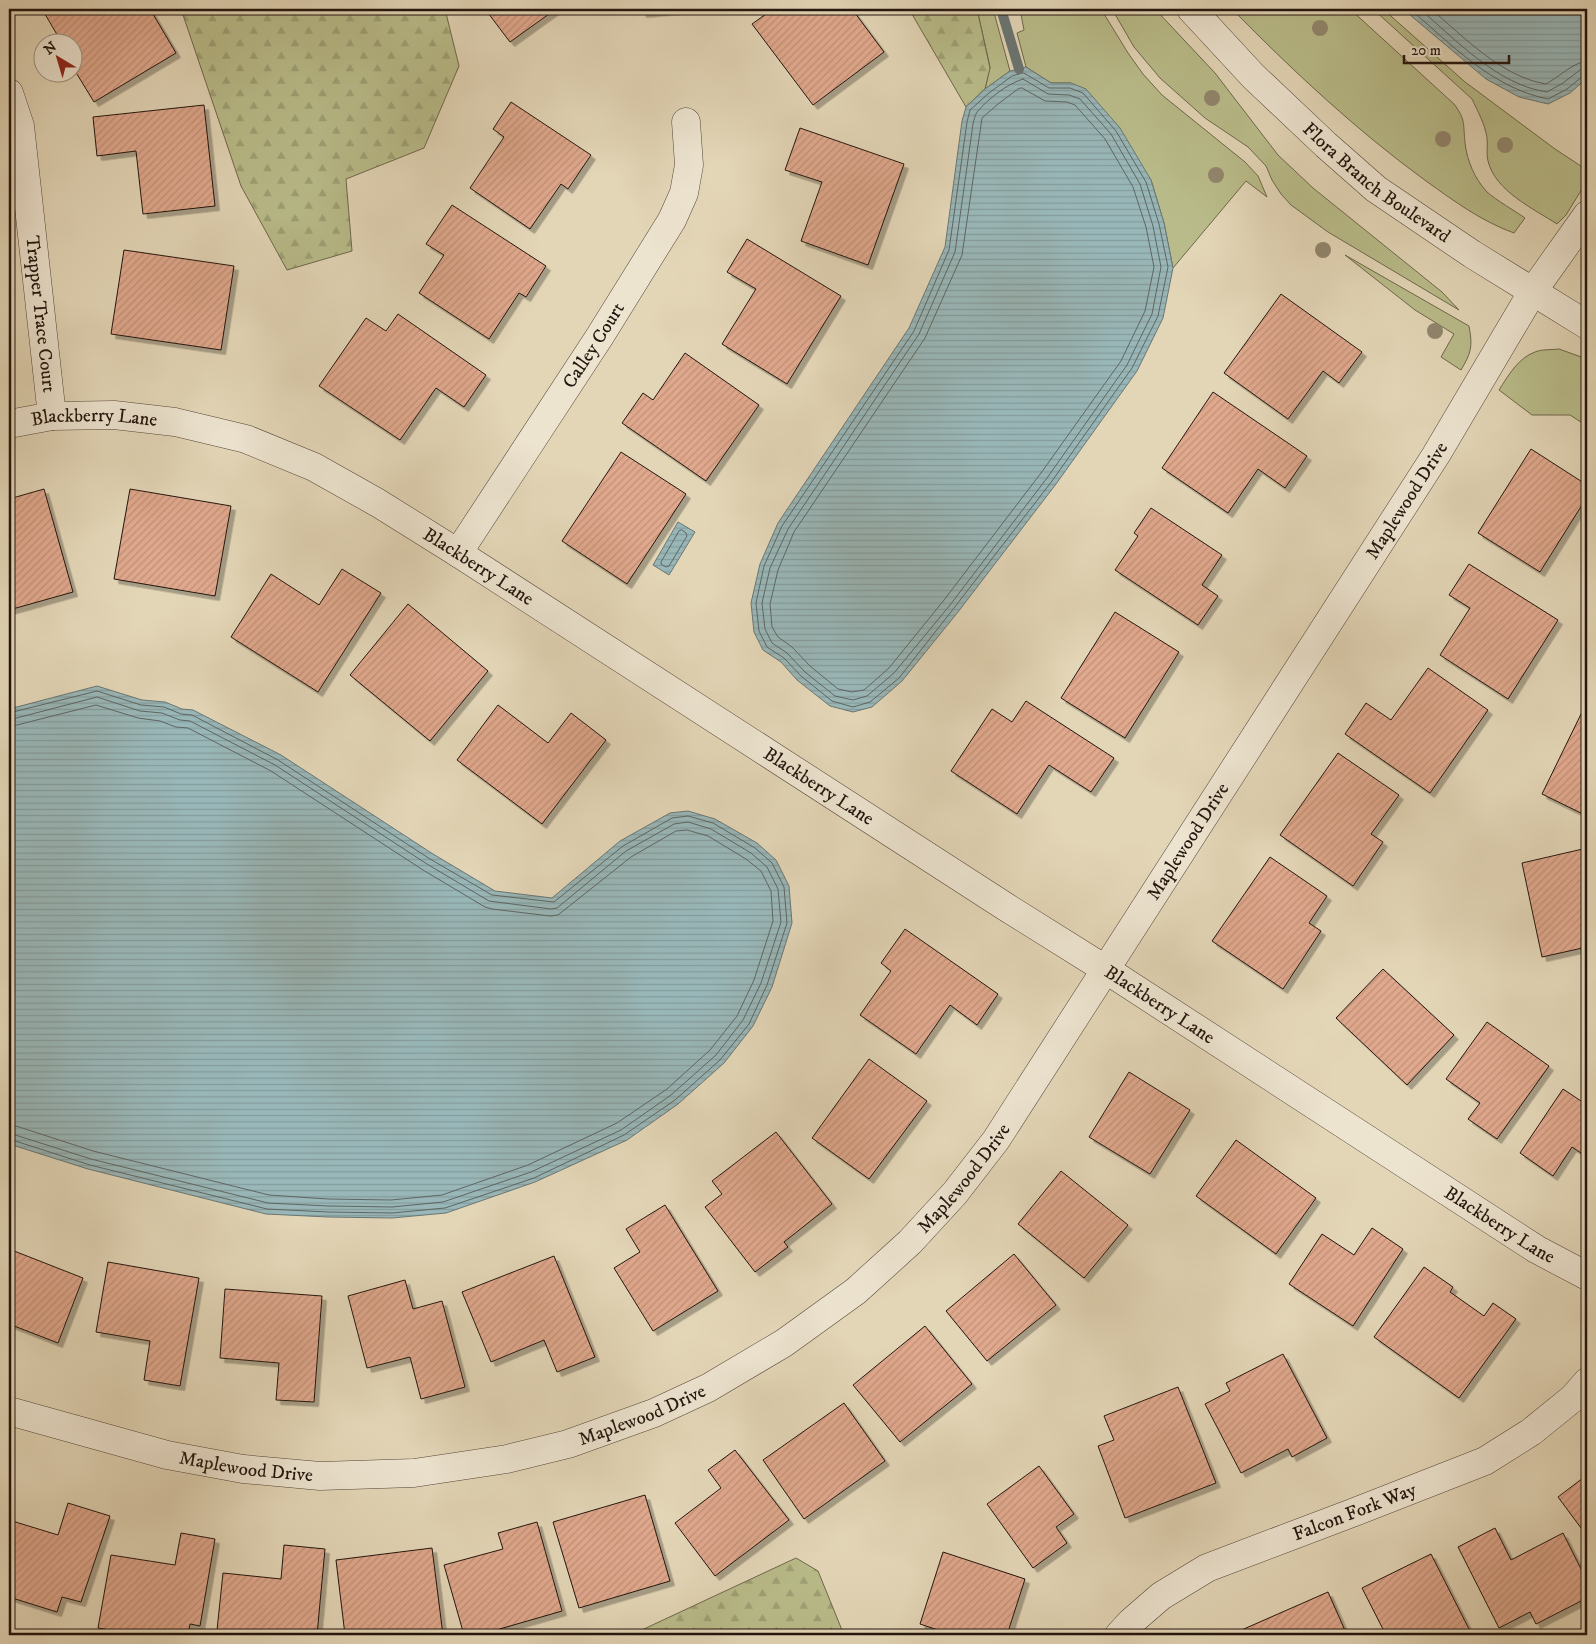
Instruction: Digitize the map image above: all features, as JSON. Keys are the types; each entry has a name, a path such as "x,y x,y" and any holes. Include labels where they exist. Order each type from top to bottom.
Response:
{"street":[{"name":"Flora Branch Boulevard","path":"1191,9 1253,76 1376,189 1472,254 1587,325"},
{"name":"Trapper Trace Court","path":"9,93 20,126 52,416"},
{"name":"Calley Court","path":"458,553 600,336 672,220 684,194 689,165 686,122"},
{"name":"Maplewood Drive","path":"9,1411 167,1455 242,1469 320,1476 414,1473 507,1459 568,1444 654,1413 708,1388 784,1343 856,1292 910,1242 955,1193 996,1140 1430,464 1533,292 1587,215"},
{"name":"Blackberry Lane","path":"9,424 52,416 114,414 175,422 246,440 314,467 378,503 458,553 1536,1249 1587,1276"},
{"name":"Falcon Fork Way","path":"1119,1635 1161,1596 1207,1568 1485,1460 1531,1432 1573,1398 1587,1382"}],"green space":[{"path":"181,9 445,9 459,66 424,148 346,179 352,251 287,270 241,186"},
{"path":"909,9 977,9 990,68 985,89 966,107"},
{"path":"977,9 993,9 1010,71 985,89 990,67"},
{"path":"1020,9 1101,9 1143,74 1162,95 1245,162 1258,176 1267,197 1246,181 1173,268 1164,223 1151,180 1071,83 1051,83 1026,67 1017,33 1024,30"},
{"path":"1112,9 1155,9 1215,73 1278,155 1313,188 1442,292 1459,310 1328,232 1291,205 1272,180 1266,166 1248,147 1205,118 1160,78 1134,47"},
{"path":"1232,9 1350,9 1458,109 1464,127 1468,156 1472,169 1479,181 1487,192 1525,218 1514,233 1490,223 1468,210 1400,162 1326,99"},
{"path":"1373,9 1383,9 1465,82 1555,149 1587,170 1587,181 1566,215 1557,224 1516,198 1492,172 1487,156 1486,133 1472,99"},
{"path":"1345,255 1469,326 1470,350 1461,370 1441,357 1454,334 1415,310"},
{"path":"1559,349 1587,359 1587,426 1570,415 1532,415 1499,390 1523,358 1538,351"},
{"path":"796,1558 818,1571 844,1635 631,1635"}],"water":[{"path":"1403,9 1578,9 1587,21 1587,78 1570,93 1548,104 1519,97 1486,79"},
{"path":"1026,67 1051,83 1071,83 1086,89 1120,128 1151,180 1164,223 1173,268 1163,318 1137,371 1056,484 958,612 902,681 872,707 853,712 830,706 797,680 781,662 763,650 754,632 751,603 760,564 778,523 909,328 945,247 962,121 966,107 985,89 1010,71"},
{"path":"678,522 695,532 669,575 653,565"},
{"path":"97,686 142,700 165,702 182,709 193,710 281,755 433,854 495,891 552,898 620,841 670,813 688,811 715,819 757,843 776,860 789,886 792,923 772,987 753,1026 724,1063 678,1104 627,1140 535,1182 446,1213 392,1218 266,1214 88,1169 9,1144 9,709"}],"building":[{"path":"42,9 150,9 176,53 94,102 82,82 82,32 55,32"},
{"path":"485,9 556,9 510,42"},
{"path":"641,9 686,9 642,13"},
{"path":"773,9 852,9 884,52 813,105 752,24"},
{"path":"511,102 591,155 568,189 561,184 530,229 470,188 504,137 493,129"},
{"path":"204,105 215,206 143,214 136,151 97,156 93,117"},
{"path":"800,128 904,164 868,265 801,241 822,182 785,170"},
{"path":"452,205 546,266 526,297 519,293 489,339 419,293 444,255 426,244"},
{"path":"747,239 841,296 787,384 722,344 756,289 727,272"},
{"path":"124,250 234,266 221,350 111,334"},
{"path":"1281,294 1362,352 1339,383 1323,371 1288,419 1224,373"},
{"path":"398,314 486,375 464,407 436,388 400,440 319,386 366,318 386,331"},
{"path":"685,353 759,405 706,481 622,423 643,393 653,400"},
{"path":"1213,392 1307,456 1285,488 1258,469 1228,513 1162,468"},
{"path":"1531,449 1587,485 1587,497 1540,572 1478,533"},
{"path":"621,452 686,494 627,584 562,541"},
{"path":"44,489 73,592 9,610 9,515 12,514 9,499"},
{"path":"130,489 231,506 215,596 114,579"},
{"path":"1151,508 1222,555 1202,585 1218,596 1198,625 1115,570 1138,536 1134,533"},
{"path":"1469,564 1558,620 1508,699 1440,655 1470,608 1449,595"},
{"path":"342,569 381,593 318,692 231,637 271,574 319,605"},
{"path":"408,604 488,671 430,741 350,675"},
{"path":"1115,612 1179,652 1125,738 1061,698"},
{"path":"1428,668 1488,710 1430,793 1345,734 1366,703 1391,720"},
{"path":"1026,701 1114,758 1091,792 1049,765 1017,814 951,771 992,709 1012,722"},
{"path":"498,705 548,743 571,713 606,740 542,824 457,760"},
{"path":"1583,710 1587,712 1587,816 1542,794"},
{"path":"1338,753 1399,795 1371,834 1383,842 1353,886 1280,835"},
{"path":"1587,848 1587,947 1542,957 1522,863"},
{"path":"1270,857 1327,896 1309,923 1321,931 1283,989 1212,941"},
{"path":"905,929 998,994 977,1025 950,1005 916,1054 860,1015 891,971 881,963"},
{"path":"1383,969 1454,1035 1407,1085 1336,1018"},
{"path":"1487,1022 1549,1066 1497,1139 1468,1119 1480,1103 1446,1079"},
{"path":"869,1059 927,1101 869,1179 812,1138"},
{"path":"1129,1072 1190,1110 1150,1174 1089,1137"},
{"path":"1563,1089 1587,1105 1587,1157 1572,1147 1553,1176 1520,1153"},
{"path":"776,1132 832,1204 784,1242 788,1247 755,1272 705,1207 722,1194 712,1181"},
{"path":"1236,1140 1316,1198 1276,1254 1196,1196"},
{"path":"1061,1171 1128,1225 1084,1278 1018,1224"},
{"path":"665,1205 718,1291 653,1331 614,1268 640,1252 626,1229"},
{"path":"1372,1228 1403,1249 1353,1326 1289,1284 1322,1234 1354,1255"},
{"path":"9,1249 83,1278 58,1343 9,1324"},
{"path":"1014,1254 1056,1305 987,1361 946,1311"},
{"path":"554,1256 595,1357 557,1372 544,1340 491,1362 462,1292"},
{"path":"108,1262 199,1278 180,1386 144,1380 150,1341 96,1332"},
{"path":"1424,1267 1453,1287 1450,1292 1484,1316 1493,1303 1516,1319 1459,1398 1374,1337"},
{"path":"405,1280 413,1309 442,1301 465,1387 421,1399 410,1357 367,1368 348,1296"},
{"path":"225,1289 322,1296 314,1402 276,1400 279,1363 220,1358"},
{"path":"925,1326 972,1384 900,1442 853,1385"},
{"path":"1283,1354 1327,1438 1292,1457 1288,1449 1241,1473 1205,1404 1230,1391 1226,1383"},
{"path":"1178,1387 1216,1483 1125,1518 1098,1446 1114,1440 1104,1416"},
{"path":"844,1403 885,1461 804,1519 763,1460"},
{"path":"735,1450 789,1520 715,1576 675,1523 721,1488 708,1470"},
{"path":"1039,1466 1074,1514 1056,1527 1067,1543 1033,1568 987,1504"},
{"path":"1587,1475 1587,1536 1558,1497"},
{"path":"645,1495 670,1581 579,1608 553,1522"},
{"path":"68,1503 110,1516 81,1602 62,1597 57,1612 9,1597 9,1520 58,1535"},
{"path":"537,1522 562,1611 479,1635 464,1635 444,1565 503,1549 498,1533"},
{"path":"1495,1528 1511,1560 1563,1533 1587,1581 1587,1598 1536,1624 1530,1612 1499,1628 1458,1547"},
{"path":"181,1533 215,1539 200,1626 190,1624 188,1635 139,1635 98,1628 111,1555 175,1565"},
{"path":"284,1545 325,1549 317,1635 270,1635 217,1630 223,1573 281,1579"},
{"path":"432,1548 443,1635 345,1635 336,1560"},
{"path":"943,1552 1025,1579 1007,1635 953,1635 920,1624"},
{"path":"1431,1554 1472,1635 1386,1635 1362,1588"},
{"path":"1328,1592 1347,1635 1238,1635 1237,1632"}],"waterway":[{"path":"1001,9 1019,69"}]}
